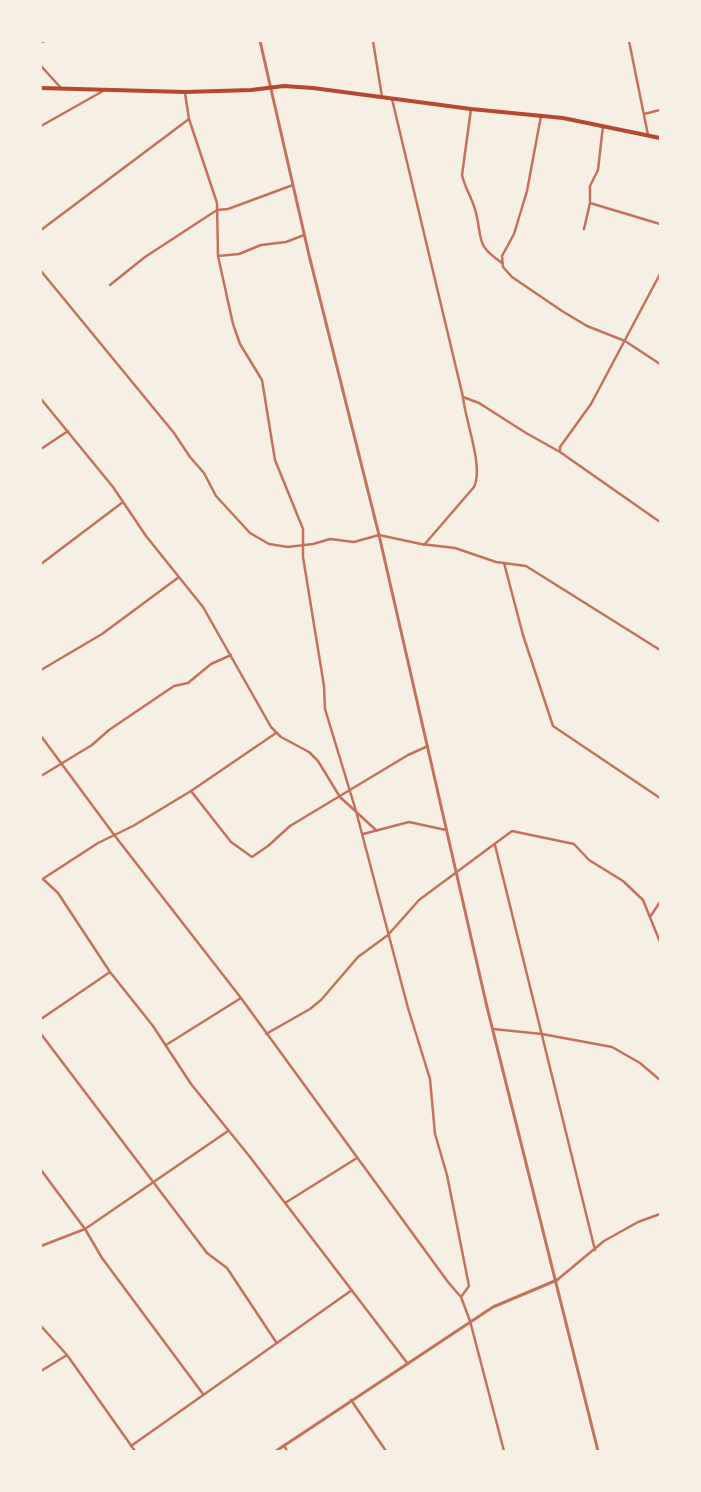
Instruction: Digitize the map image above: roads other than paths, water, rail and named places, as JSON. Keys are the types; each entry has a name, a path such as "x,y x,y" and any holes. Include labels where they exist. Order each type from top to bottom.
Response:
{"main road":[{"path":"41,88 185,92 313,88 471,110 541,116 603,125 660,138"}],"street":[{"path":"260,41 304,234 379,535 493,1029 557,1280 598,1451"},
{"path":"373,41 382,98"},
{"path":"629,41 648,135"},
{"path":"41,66 61,88"},
{"path":"41,126 104,90"},
{"path":"185,92 189,118 216,199 218,256 235,331 263,384 275,460 284,488 300,521 304,545 303,557 324,686 324,704 363,834 388,935 430,1079 434,1134 447,1175 468,1286 461,1297"},
{"path":"392,99 463,397 466,419 474,441 476,484 424,545"},
{"path":"471,110 462,175 476,212 480,242 485,250 502,263 512,277 562,311 587,326 626,341 660,364"},
{"path":"644,114 660,110"},
{"path":"502,263 502,256 518,224 541,116"},
{"path":"41,230 189,118"},
{"path":"584,229 590,203 590,186 598,170 603,125"},
{"path":"110,285 145,257 217,210 228,209 293,185"},
{"path":"590,203 660,224"},
{"path":"218,256 239,254 261,245 286,242 304,234"},
{"path":"41,271 71,310 140,389 174,433 190,458 204,473 216,496 250,533 269,544 281,547 304,545 330,539 354,542 379,535 424,545 455,548 470,555 526,566 537,571 660,650"},
{"path":"560,452 560,447 591,404 660,274"},
{"path":"463,397 479,403 560,452 591,476 660,522"},
{"path":"41,399 68,431 123,502 146,536 206,612 231,654 265,720 276,733 309,752 318,761 340,797 377,831"},
{"path":"41,449 68,431"},
{"path":"41,564 123,502"},
{"path":"504,563 523,635 553,726 660,798"},
{"path":"41,670 102,634 179,577"},
{"path":"41,776 174,686 188,683 211,664 231,654"},
{"path":"276,733 192,791 114,836 98,843 42,880 58,893 110,972 166,1046 191,1084 408,1364"},
{"path":"41,736 114,836 241,998 461,1297 471,1323 504,1451"},
{"path":"192,791 231,842 251,858 268,846 290,826 408,755 428,746"},
{"path":"363,834 410,822 448,830"},
{"path":"266,1034 310,1009 321,1000 358,957 388,935 419,900 512,832 566,840 574,844 594,864 624,882 643,900 660,942"},
{"path":"495,845 595,1250"},
{"path":"650,918 660,902"},
{"path":"41,1019 110,972"},
{"path":"166,1046 241,998"},
{"path":"493,1029 542,1034 612,1047 640,1063 660,1080"},
{"path":"41,1034 207,1252 227,1268 276,1342"},
{"path":"41,1246 85,1229 228,1131"},
{"path":"285,1203 357,1158"},
{"path":"41,1170 85,1229 102,1258 203,1394"},
{"path":"276,1451 351,1399 408,1364 493,1307 557,1280 619,1232 660,1214"},
{"path":"131,1446 352,1290"},
{"path":"41,1326 67,1355 135,1451"},
{"path":"41,1371 67,1355"},
{"path":"351,1399 386,1451"},
{"path":"284,1446 287,1451"}]}
